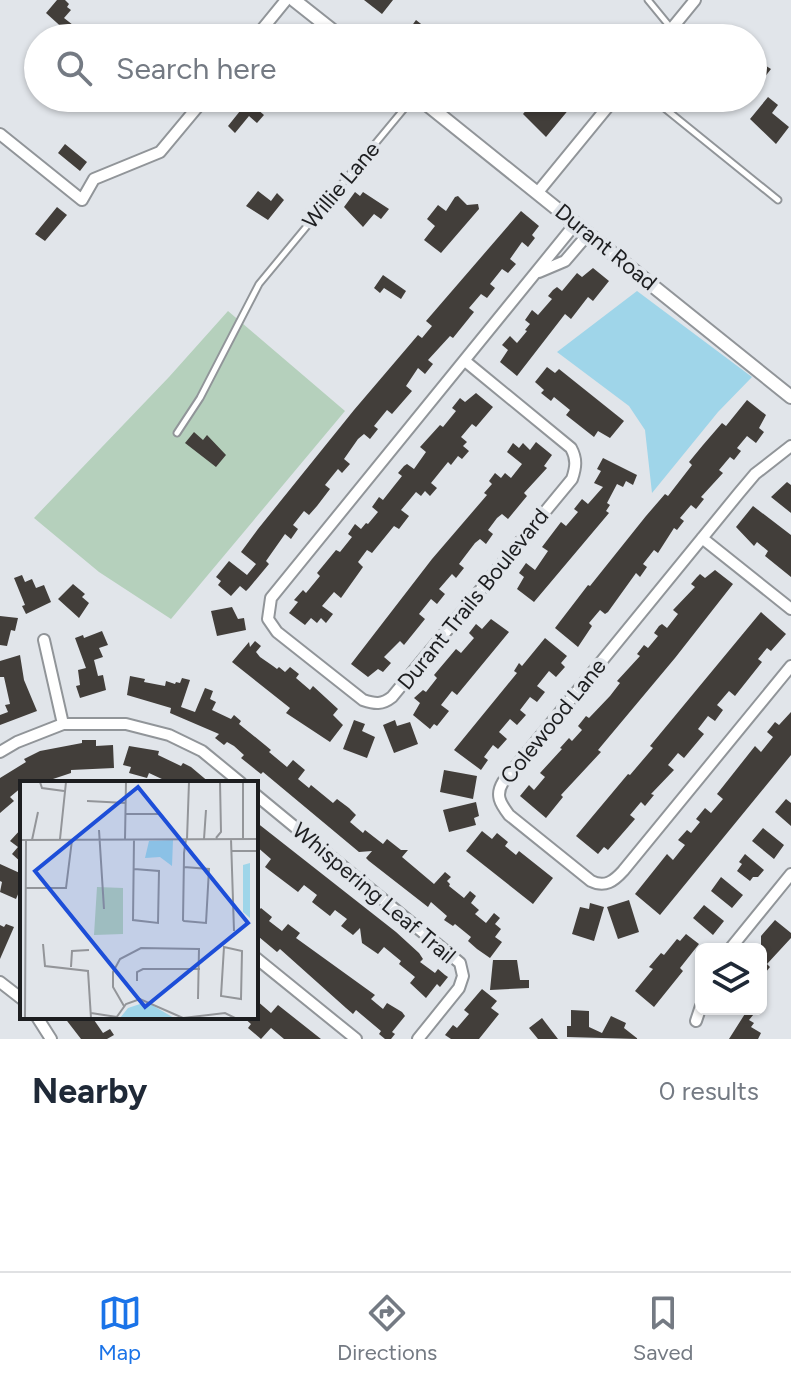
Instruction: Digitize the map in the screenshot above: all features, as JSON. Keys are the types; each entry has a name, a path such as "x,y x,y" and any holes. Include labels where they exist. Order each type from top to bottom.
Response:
{"street":[{"path":"266,24 286,0"},
{"path":"294,0 324,24"},
{"path":"675,24 695,0"},
{"path":"0,134 82,200 94,179 160,152 193,112"},
{"name":"Durant Road","path":"434,112 791,397"},
{"path":"538,192 604,112"},
{"name":"Durant Trails Boulevard","path":"465,361 571,448 576,467 572,479 392,697 384,703 373,704 363,700 277,632 268,619 271,598 576,223"},
{"path":"537,272 565,261 589,233"},
{"name":"Colewood Lane","path":"791,446 755,474 503,782 498,795 503,807 591,881 600,884 610,882 623,871 791,666"},
{"path":"776,459 791,458"},
{"path":"702,538 791,609"},
{"path":"44,640 63,724"},
{"path":"0,752 63,724 126,724 169,735 202,751 239,781"},
{"name":"Whispering Leaf Trail","path":"258,797 460,963 463,976 459,988 418,1039"},
{"path":"735,943 791,874"},
{"path":"258,960 356,1039"},
{"path":"0,982 20,997"},
{"path":"696,1021 698,1015"},
{"path":"38,1019 51,1039"}],"lane":[{"path":"648,0 669,24"},
{"name":"Willie Lane","path":"177,433 200,398 259,284 404,112"},
{"path":"669,112 778,200"}],"green space":[{"path":"228,311 345,411 171,619 99,572 34,518"}],"water":[{"path":"637,291 752,377 718,412 652,493 645,430 629,406 557,352"}],"building":[{"path":"57,0 65,0 71,10 64,18 72,24 58,24 46,13"},
{"path":"364,0 393,0 382,14"},
{"path":"767,98 778,105 772,113 789,127 776,144 750,119 756,112 767,112"},
{"path":"239,112 261,112 264,115 257,123 249,116 235,133 228,126"},
{"path":"525,112 567,112 546,137 523,114"},
{"path":"65,144 87,162 80,171 58,153"},
{"path":"258,191 271,201 277,193 284,200 268,220 246,206"},
{"path":"355,192 360,196 363,192 389,209 381,219 374,214 363,227 344,207"},
{"path":"458,196 467,205 478,204 479,209 441,253 424,240 435,226 427,219 438,205 446,211"},
{"path":"57,207 67,215 45,241 35,234"},
{"path":"521,211 539,226 528,247 522,242 510,259 516,264 508,273 502,269 490,284 495,288 487,298 481,294 469,308 474,312 453,338 450,336 428,360 433,364 425,374 418,368 406,386 412,391 392,414 387,410 374,426 378,429 370,439 364,434 358,439 344,459 350,464 342,473 338,469 325,485 330,489 309,515 304,511 293,525 298,529 291,539 285,534 266,561 269,564 249,588 246,591 240,586 231,596 218,585 221,581 216,577 229,561 247,575 256,564 241,552 258,529 418,335 422,338 432,326 426,321"},
{"path":"593,268 609,281 593,301 588,297 571,319 565,314 517,376 500,362 508,350 502,345 510,336 517,343 527,331 530,324 525,320 532,310 538,315 552,299 548,296 553,290 557,287 562,291 577,273 582,277"},
{"path":"383,275 406,291 401,299 384,288 380,293 374,288"},
{"path":"547,367 555,373 559,369 624,421 610,438 598,431 594,437 566,415 570,410 554,397 551,401 541,393 544,390 535,382"},
{"path":"476,393 493,407 476,427 472,424 461,437 467,442 463,446 469,451 462,459 458,456 451,465 448,462 431,483 437,488 430,496 425,491 421,496 416,492 401,510 409,516 399,529 394,526 372,553 367,550 358,562 363,567 341,598 334,592 322,606 333,614 326,623 321,618 317,623 311,618 305,625 289,613 298,602 294,600 303,590 306,593 320,576 317,573 336,550 340,552 352,537 348,534 355,524 361,529 378,512 372,507 379,497 383,500 402,476 398,473 404,466 407,464 414,469 426,452 420,447 440,425 443,427 456,411 452,408 460,398 465,402"},
{"path":"747,400 766,415 759,428 764,432 756,443 747,436 737,448 741,451 734,460 730,457 719,470 723,473 701,497 704,499 696,509 691,505 680,518 684,521 677,530 674,528 658,553 654,550 643,564 647,567 640,577 636,573 608,612 605,614 600,610 589,623 592,626 578,647 555,628 646,516 665,494 668,496 703,445 722,423 726,426"},
{"path":"194,432 203,440 207,435 226,455 216,467 185,443"},
{"path":"536,442 552,455 544,466 547,468 524,493 527,496 508,519 502,514 497,518 488,530 493,534 486,544 480,539 475,543 459,564 464,568 456,578 452,574 439,589 445,594 437,604 431,599 419,614 425,619 404,645 400,641 384,657 391,663 383,672 378,669 368,677 351,664 432,559 487,495 484,493 492,484 489,481 495,473 501,478 505,473 511,478 522,464 507,452 513,443 519,448 523,443 530,450"},
{"path":"603,458 637,475 633,485 626,481 623,487 617,484 607,503 610,505 606,511 609,513 534,602 517,589 524,577 519,573 526,563 535,570 548,551 542,547 561,522 566,526 578,512 574,509 582,499 588,504 603,487 594,483 601,471 597,469"},
{"path":"787,482 791,485 791,513 771,497"},
{"path":"753,506 791,535 791,577 765,556 768,551 757,542 754,546 736,527"},
{"path":"715,570 733,584 598,750 601,752 561,795 563,797 546,818 520,796 529,785 534,790 545,777 540,773 569,738 572,741 582,730 578,726 586,716 589,718 610,696 620,683 617,681 640,656 637,654 644,645 648,648 658,636 654,633 659,626 662,624 667,628 678,614 673,610 695,587 691,584 697,577 700,574 705,578"},
{"path":"22,575 25,582 32,579 36,588 44,585 51,602 26,614 14,578"},
{"path":"73,584 85,594 82,597 89,603 79,618 58,599"},
{"path":"232,607 238,619 244,618 246,630 217,636 211,611"},
{"path":"761,612 786,634 771,651 767,648 758,659 762,662 735,696 729,691 717,705 723,710 715,721 708,716 698,729 704,734 684,758 678,753 668,765 674,770 651,794 654,795 645,806 641,802 630,815 635,819 608,850 604,847 598,854 576,836 653,748 650,746"},
{"path":"0,616 18,618 7,646 0,645"},
{"path":"491,619 509,632 457,695 452,691 441,705 449,711 437,726 434,724 430,729 413,715 420,703 414,698 423,690 426,692 437,678 434,675 456,649 461,653 474,638 469,633 476,624 482,629"},
{"path":"102,631 108,645 99,648 103,657 94,660 98,676 103,675 106,690 80,698 76,686 80,685 78,670 86,668 75,638"},
{"path":"545,638 567,656 561,663 565,667 556,677 549,671 537,686 545,692 537,702 530,697 520,710 526,715 517,725 510,719 499,732 507,739 498,749 493,745 484,757 488,760 481,770 454,750 517,673 514,671 519,663 522,666"},
{"path":"255,641 261,646 256,652 260,657 285,672 290,667 299,674 296,678 310,690 313,686 338,709 333,715 343,725 330,742 286,713 290,708 232,662 249,642 250,647"},
{"path":"20,655 24,680 37,711 0,725 0,715 8,712 5,705 10,704 4,677 0,677 0,661"},
{"path":"130,676 165,686 166,681 175,684 180,683 182,678 190,680 181,707 195,712 205,688 213,691 210,699 216,702 212,710 231,719 234,715 241,721 239,724 287,767 293,760 305,770 298,779 309,788 311,785 333,803 337,799 349,808 356,815 350,822 363,833 365,830 383,844 387,839 401,850 408,850 402,857 434,884 445,872 451,877 447,881 449,886 464,898 470,891 476,896 471,903 479,910 475,914 486,923 494,913 500,918 495,924 501,929 495,937 502,942 490,958 477,949 468,941 471,937 455,924 453,926 444,920 447,916 431,902 428,907 369,861 366,858 372,851 359,852 263,772 261,774 241,758 244,755 234,746 227,742 224,745 215,738 219,734 170,713 171,708 127,695"},
{"path":"791,712 791,755 660,915 635,894 667,854 673,860 685,845 678,840 687,830 691,833 700,822 696,819 705,808 711,813 723,799 717,794 755,746 761,752 773,737 767,732 775,722 779,725"},
{"path":"354,720 365,724 362,731 375,737 367,758 343,749"},
{"path":"395,720 397,726 410,722 418,744 394,753 383,725"},
{"path":"82,740 96,740 96,746 113,745 114,768 71,770 71,773 47,781 20,781 20,789 10,797 14,801 0,813 0,778 40,751 82,743"},
{"path":"129,746 159,751 158,755 181,766 183,763 191,767 208,781 164,781 149,773 147,778 129,773 131,767 123,765"},
{"path":"444,770 477,776 473,799 440,792"},
{"path":"786,799 791,803 791,826 775,812"},
{"path":"476,802 479,816 474,818 476,825 449,832 443,810"},
{"path":"258,824 396,932 419,953 423,959 420,962 435,973 438,969 448,977 440,987 437,984 426,998 410,983 415,977 399,964 401,961 384,947 378,954 362,943 360,928 353,935 341,926 347,919 335,910 330,916 312,902 317,895 304,885 298,892 265,867 271,859 258,848"},
{"path":"763,828 784,845 774,859 752,841"},
{"path":"20,830 20,861 12,854 18,847 10,841"},
{"path":"482,831 492,839 497,833 508,842 505,846 516,855 519,851 553,878 533,904 466,851"},
{"path":"745,854 764,870 750,881 737,871"},
{"path":"0,864 20,873 20,890 16,899 0,892"},
{"path":"721,877 743,895 732,908 711,891"},
{"path":"629,900 639,932 618,939 607,907"},
{"path":"590,903 604,907 594,941 572,934 580,907 589,909"},
{"path":"704,905 724,921 713,935 693,918"},
{"path":"261,908 272,917 269,921 282,931 288,924 300,933 296,938 375,995 371,999 383,1009 387,1003 402,1012 405,1016 392,1032 395,1034 391,1039 385,1039 379,1034 381,1031 356,1010 353,1014 280,949 277,952 259,937 258,911"},
{"path":"775,920 791,933 791,938 767,964 767,943 761,943 761,936"},
{"path":"6,924 14,927 0,959 0,925 4,927"},
{"path":"686,934 698,943 680,968 683,971 654,1007 635,991 653,969 649,967 661,953 664,955 677,939 680,941"},
{"path":"493,960 517,960 520,980 529,980 529,988 490,990"},
{"path":"482,989 497,1001 491,1008 499,1014 479,1039 451,1039 445,1035 453,1025 457,1028 469,1014 464,1010"},
{"path":"258,1002 271,1013 278,1005 321,1039 284,1039 271,1028 261,1039 248,1028 251,1024 245,1019 258,1019"},
{"path":"571,1010 589,1011 589,1027 602,1033 611,1016 626,1023 624,1028 638,1039 567,1037"},
{"path":"744,1015 753,1015 749,1020 754,1023 751,1027 761,1033 758,1039 729,1039"},
{"path":"542,1018 558,1039 538,1039 529,1028"},
{"path":"66,1019 93,1019 103,1033 110,1029 114,1035 107,1039 81,1039"}]}
